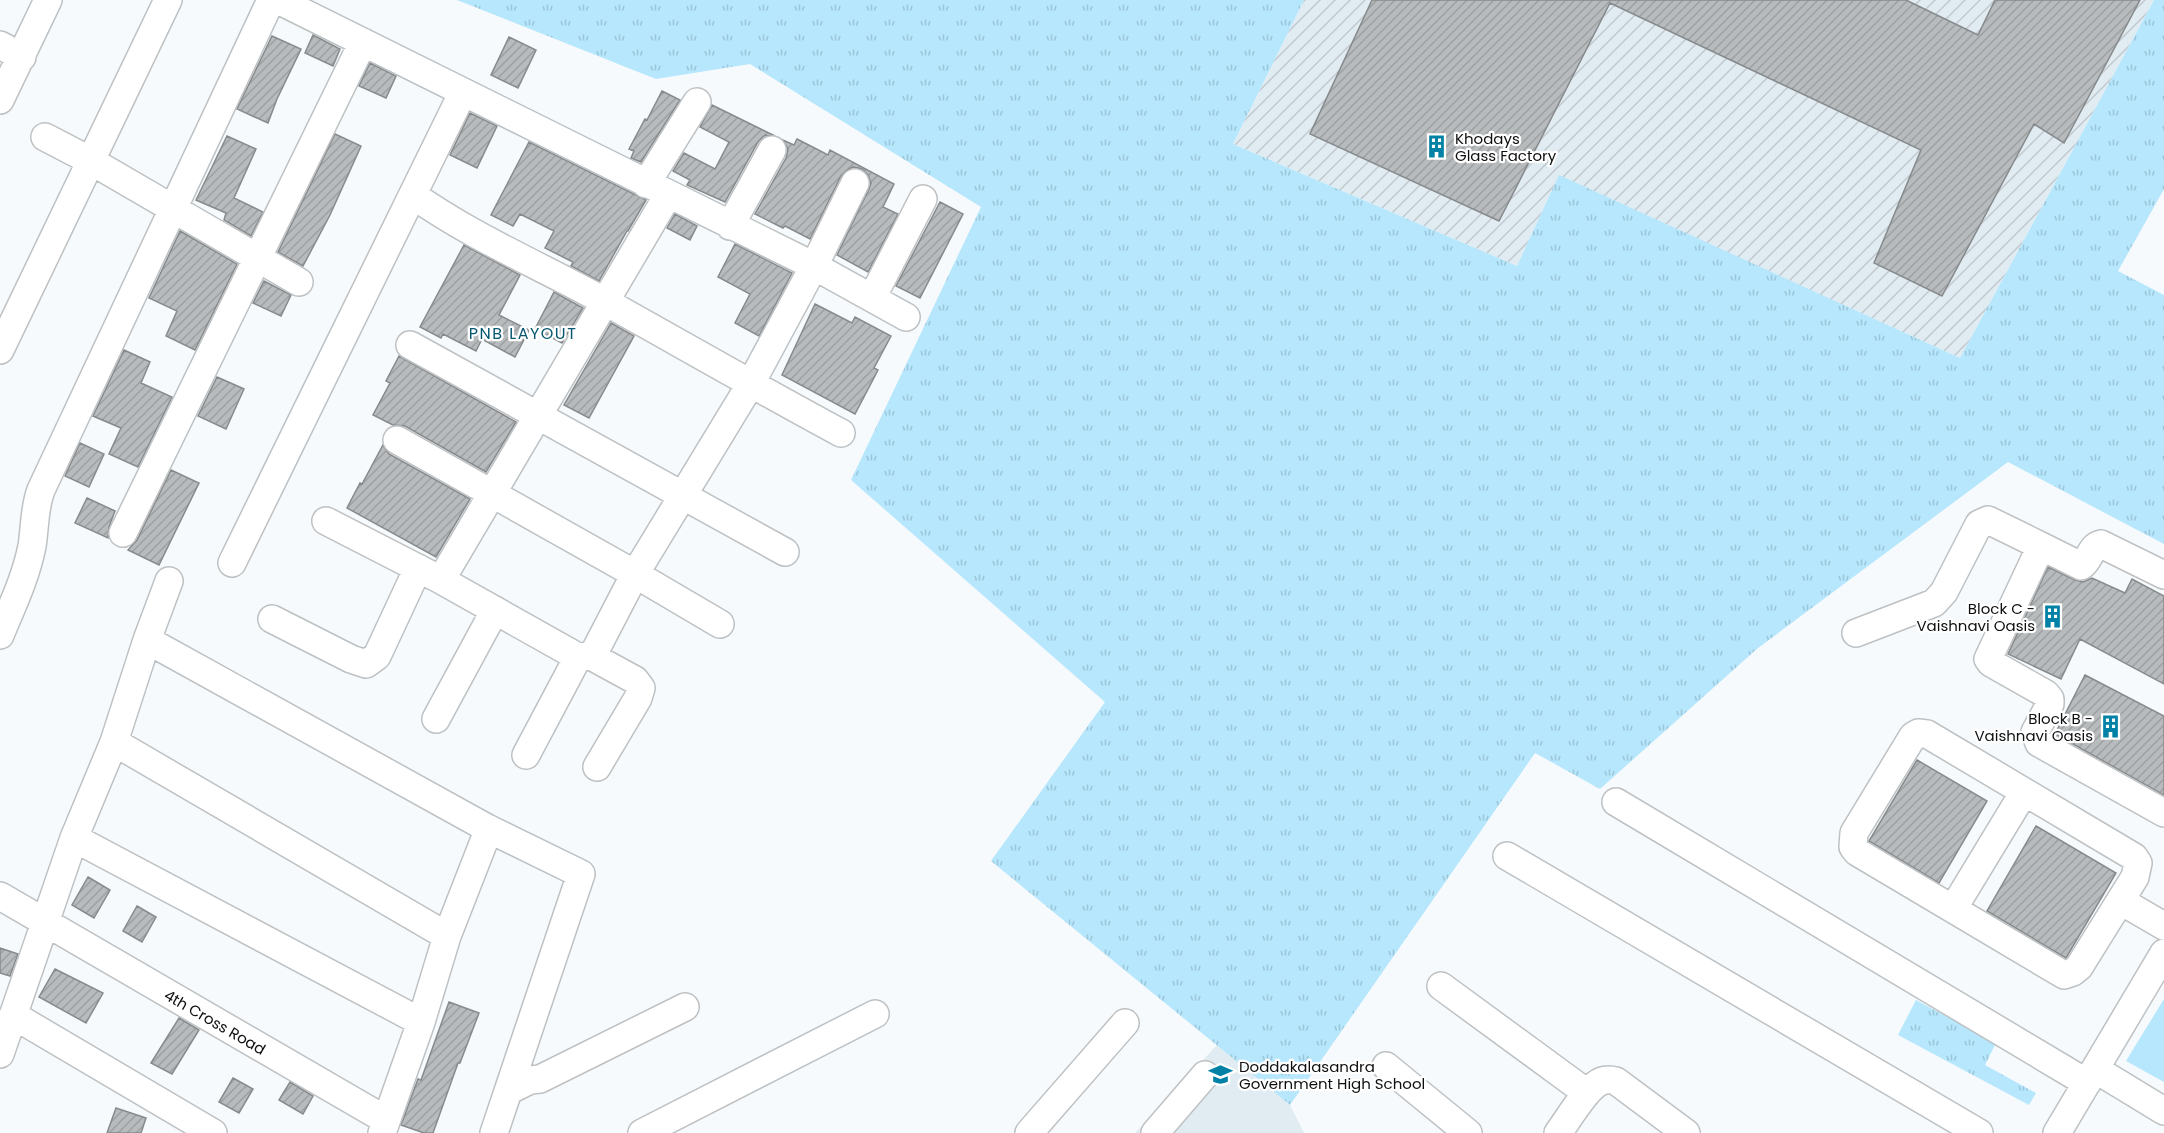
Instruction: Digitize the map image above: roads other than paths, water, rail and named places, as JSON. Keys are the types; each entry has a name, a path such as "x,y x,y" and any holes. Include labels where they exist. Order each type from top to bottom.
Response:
{"street":[{"path":"0,100 11,51 48,0"},
{"path":"0,350 168,0"},
{"path":"0,635 7,597 32,548 41,490 271,0"},
{"path":"278,0 814,266 906,317"},
{"path":"123,532 363,42"},
{"path":"232,563 463,92"},
{"path":"272,619 351,659 366,664 377,656 429,574 492,493 605,302 698,102"},
{"path":"45,137 91,161 299,282"},
{"path":"730,226 772,150"},
{"path":"526,755 584,656 595,651 635,574 750,384 814,266 855,183"},
{"path":"413,195 442,215 605,302 841,433"},
{"path":"872,298 923,199"},
{"path":"410,345 785,552"},
{"path":"397,440 720,624"},
{"path":"326,520 495,610 635,680 641,688 638,698 597,767"},
{"path":"1856,633 1934,603 1944,592 1979,524 1988,520 2081,566 2085,565 2094,548 2101,544 2164,575"},
{"path":"2041,546 1988,658 1991,663 2046,694 2050,699 2050,704 2035,732 2039,743 2164,813"},
{"path":"0,1054 75,838 114,742 169,581"},
{"path":"436,719 495,610"},
{"path":"147,640 488,828 581,874 494,1133"},
{"path":"1918,733 1927,734 2024,792 2134,857 2138,863 2138,870 2121,901 2079,967 2064,975 1857,852 1853,847 1854,833 1912,736 1918,733"},
{"path":"114,742 447,936"},
{"path":"1953,909 2024,792"},
{"path":"1616,802 2091,1076 2164,1111"},
{"path":"384,1127 421,1022 447,936 489,831 488,828"},
{"path":"75,838 421,1022"},
{"path":"1507,856 1979,1133"},
{"name":"4th Cross Road","path":"0,896 384,1127"},
{"path":"2121,901 2164,926"},
{"path":"2057,1133 2164,953"},
{"path":"1441,986 1587,1093"},
{"path":"510,1090 530,1080 540,1079 685,1007"},
{"path":"642,1133 875,1014"},
{"path":"13,1016 213,1133"},
{"path":"1030,1132 1125,1023"},
{"path":"1386,1066 1468,1133"},
{"path":"1155,1133 1205,1075"},
{"path":"1558,1133 1587,1093 1600,1081 1616,1081 1679,1131"}],"place":[{"name":"Khodays Glass Factory","path":"1437,147"},
{"name":"Block C - Vaishnavi Oasis","path":"2053,617"},
{"name":"Block B - Vaishnavi Oasis","path":"2111,727"},
{"name":"Doddakalasandra Government High School","path":"1221,1075"}],"district":[{"name":"PNB LAYOUT","path":"523,333"}]}
